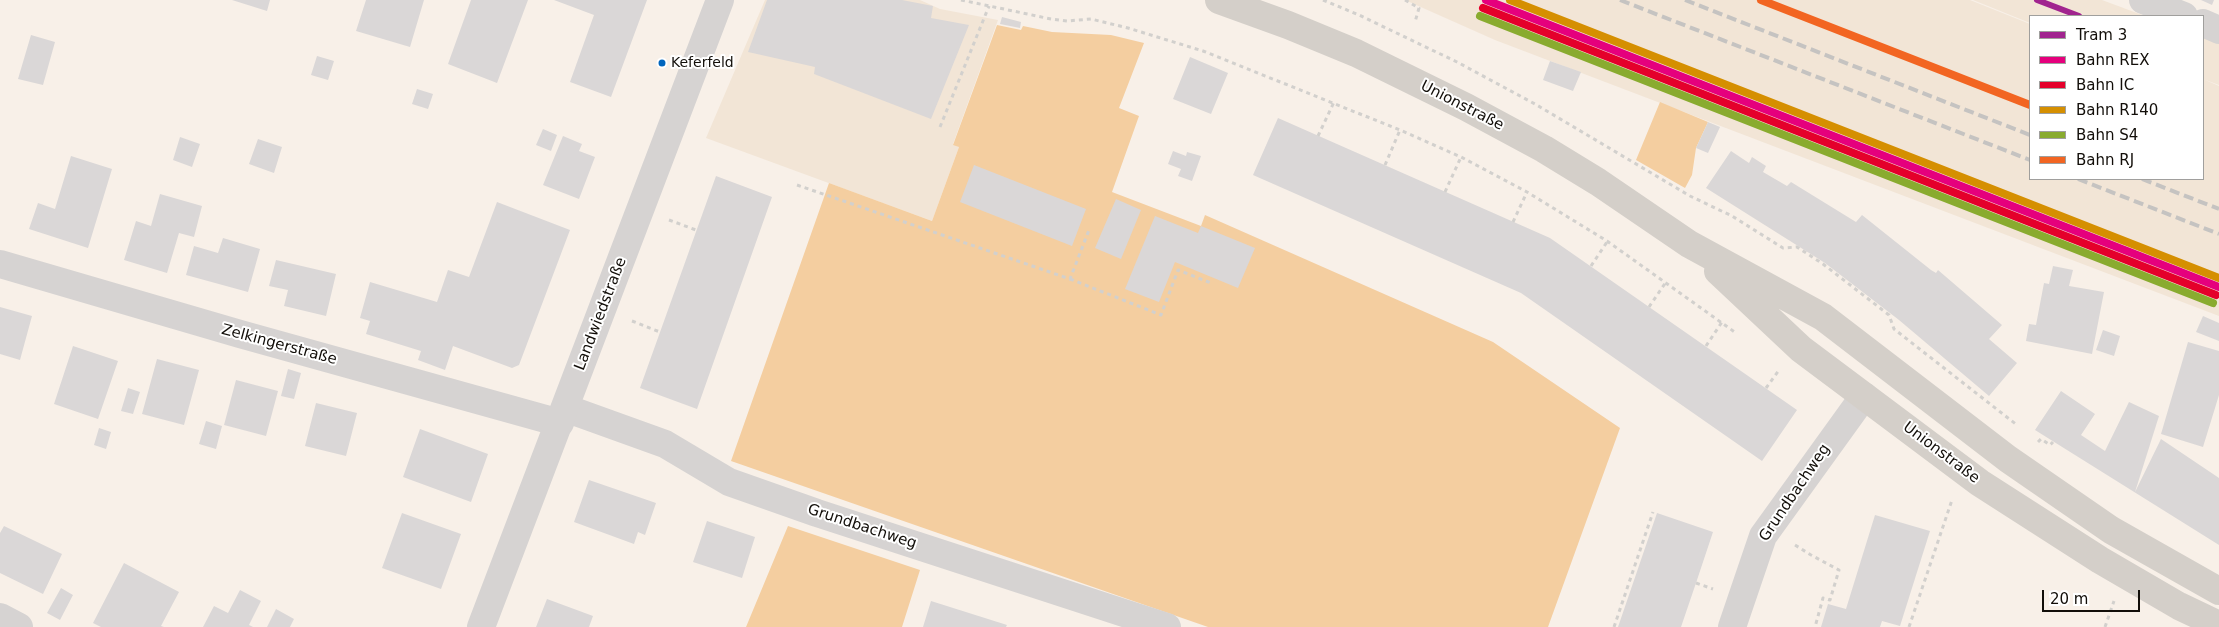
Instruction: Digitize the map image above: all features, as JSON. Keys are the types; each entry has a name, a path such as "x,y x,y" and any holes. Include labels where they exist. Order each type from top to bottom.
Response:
{"main road":[{"name":"Unionstraße","path":"1219,0 1288,25 1356,53 1466,107 1544,150 1598,182 1689,244 1823,317 2008,459 2111,530 2219,590"},
{"name":"Unionstraße","path":"1689,244 1801,349 1980,483 2100,560 2179,606 2219,625"}],"street":[{"name":"Landwiedstraße","path":"481,627 507,554 562,416 720,0"},
{"path":"2143,0 2181,15"},
{"path":"2204,23 2219,30"},
{"name":"Zelkingerstraße","path":"0,264 231,332 562,416"},
{"name":"Grundbachweg","path":"1732,627 1763,536 1864,396"},
{"name":"Grundbachweg","path":"562,416 665,444 729,482 817,513 1167,627"},
{"path":"0,617 18,627"}],"path":[{"path":"960,0 1051,19 1067,21 1091,19 1128,28 1203,51 1400,130 1461,157 1527,192 1607,241 1737,334"},
{"path":"1405,0 1419,8 1415,22"},
{"path":"940,127 989,6"},
{"path":"1318,136 1334,102"},
{"path":"1385,165 1400,130"},
{"path":"1445,192 1461,157"},
{"path":"797,185 1070,279 1161,314 1178,270 1212,283"},
{"path":"1514,222 1527,192"},
{"path":"669,220 696,230"},
{"path":"1070,279 1089,230"},
{"path":"1591,266 1607,241"},
{"path":"1649,307 1666,282"},
{"path":"632,321 660,332"},
{"path":"1706,346 1722,322"},
{"path":"1766,388 1780,368 1788,374"},
{"path":"2041,439 2050,445 2052,442"},
{"path":"1909,627 1953,497"},
{"path":"1614,627 1653,512"},
{"path":"1791,542 1839,570 1830,600 1823,598 1815,627"},
{"path":"2105,627 2114,600"}],"shaded area":[{"path":"765,0 920,0 940,9 998,20 953,144 959,147 932,221 706,138"},
{"path":"1405,0 1970,0 2029,24 2029,180 2204,180 2204,79 2219,86 2219,316 1495,40"},
{"path":"1973,0 2102,0 2142,15 2029,15 2029,23"},
{"path":"997,25 1021,30 1023,26 1052,32 1111,35 1144,43 1119,108 1139,116 1112,192 1201,226 1205,215 1493,342 1620,428 1548,627 1208,627 731,461 829,183 932,221 959,147 953,145"},
{"path":"2204,35 2219,41 2219,85 2204,79"},
{"path":"1660,102 1708,122 1696,148 1692,175 1685,188 1636,160"},
{"path":"788,526 920,570 902,627 746,627"}],"building":[{"path":"232,0 270,0 267,11"},
{"path":"366,0 424,0 410,47 356,31"},
{"path":"471,0 528,0 497,83 448,64"},
{"path":"554,0 647,0 611,97 570,82 594,15"},
{"path":"767,0 902,0 933,6 931,18 969,25 931,119 814,74 815,67 748,52"},
{"path":"2201,0 2214,0 2212,5"},
{"path":"1002,17 1021,22 1020,28 1000,24"},
{"path":"31,35 55,42 43,85 18,79"},
{"path":"317,56 334,61 328,80 311,75"},
{"path":"1190,57 1228,73 1211,114 1173,99"},
{"path":"1550,61 1581,72 1573,91 1543,80"},
{"path":"417,89 433,94 428,109 412,104"},
{"path":"1278,118 1550,238 1797,410 1762,461 1521,293 1253,175"},
{"path":"1708,122 1720,127 1708,153 1696,148"},
{"path":"543,129 557,135 551,151 536,145"},
{"path":"563,136 582,144 579,151 595,157 579,199 543,185"},
{"path":"180,137 200,144 192,167 173,160"},
{"path":"258,139 282,147 274,173 249,164"},
{"path":"1173,151 1186,156 1187,152 1201,156 1192,181 1178,176 1181,169 1168,164"},
{"path":"1731,151 1749,163 1752,157 1766,166 1763,172 1787,186 1791,182 1856,222 1862,215 1931,270 1936,273 1938,270 2002,325 1989,339 2017,363 1989,396 1899,320 1825,263 1706,188"},
{"path":"71,156 112,169 88,248 29,229 38,203 55,209"},
{"path":"974,165 1086,209 1072,246 960,202"},
{"path":"716,176 772,197 697,409 640,388"},
{"path":"160,194 202,206 194,237 179,233 167,273 124,260 136,221 151,226"},
{"path":"1116,199 1141,210 1121,259 1095,248"},
{"path":"497,202 570,230 519,365 512,368 453,346 445,370 418,360 421,351 366,334 370,321 360,318 370,282 437,302 448,270 469,277"},
{"path":"1155,216 1198,233 1201,226 1255,248 1238,288 1175,262 1159,302 1125,289"},
{"path":"223,238 260,249 248,292 186,275 194,246 218,253"},
{"path":"276,260 336,274 326,316 284,306 288,290 269,286"},
{"path":"2053,266 2073,270 2069,286 2104,292 2092,354 2026,341 2029,324 2036,325 2044,283 2049,284"},
{"path":"0,307 32,316 20,360 0,354"},
{"path":"2203,316 2219,323 2219,341 2196,332"},
{"path":"2103,330 2120,336 2114,356 2096,350"},
{"path":"2188,342 2219,351 2219,395 2203,447 2161,434"},
{"path":"73,346 118,361 98,419 54,404"},
{"path":"157,359 199,370 184,425 142,414"},
{"path":"288,369 301,373 294,399 281,396"},
{"path":"236,380 278,391 266,436 224,425"},
{"path":"128,388 140,392 133,414 121,411"},
{"path":"2061,391 2095,414 2081,435 2105,451 2129,402 2159,416 2135,492 2161,439 2219,478 2219,545 2035,430"},
{"path":"316,403 357,413 346,456 305,446"},
{"path":"206,421 222,426 216,449 199,444"},
{"path":"99,428 111,432 106,449 94,445"},
{"path":"420,429 488,454 471,502 403,477"},
{"path":"589,480 656,503 645,535 638,532 634,544 574,522"},
{"path":"402,513 461,534 441,589 382,568"},
{"path":"1657,513 1713,532 1681,627 1618,627"},
{"path":"1875,515 1930,531 1900,626 1882,621 1880,627 1821,627 1828,604 1846,609"},
{"path":"707,521 755,537 742,578 693,562"},
{"path":"4,526 62,554 43,594 0,573 0,533"},
{"path":"124,563 179,592 161,626 164,627 101,627 93,623"},
{"path":"61,588 73,595 60,620 47,613"},
{"path":"240,590 261,601 249,625 253,627 203,627 214,606 228,613"},
{"path":"547,599 593,616 589,627 536,627"},
{"path":"931,601 1007,625 1006,627 923,627"},
{"path":"276,609 294,619 290,627 267,627"}],"railway":[{"path":"1620,0 2029,160"},
{"path":"1685,0 2029,135"},
{"path":"2081,180 2219,234"},
{"path":"2145,180 2219,209"}],"tram line":[{"name":"3","path":"2037,0 2076,15"}],"rail line":[{"name":"REX","path":"1486,0 2219,287"},
{"name":"R140","path":"1510,0 2219,278"},
{"name":"RJ","path":"1761,0 2029,105"},
{"name":"IC","path":"1483,8 2216,295"},
{"name":"S4","path":"1480,16 2213,303"}],"place":[{"name":"Keferfeld","path":"662,63"}]}
